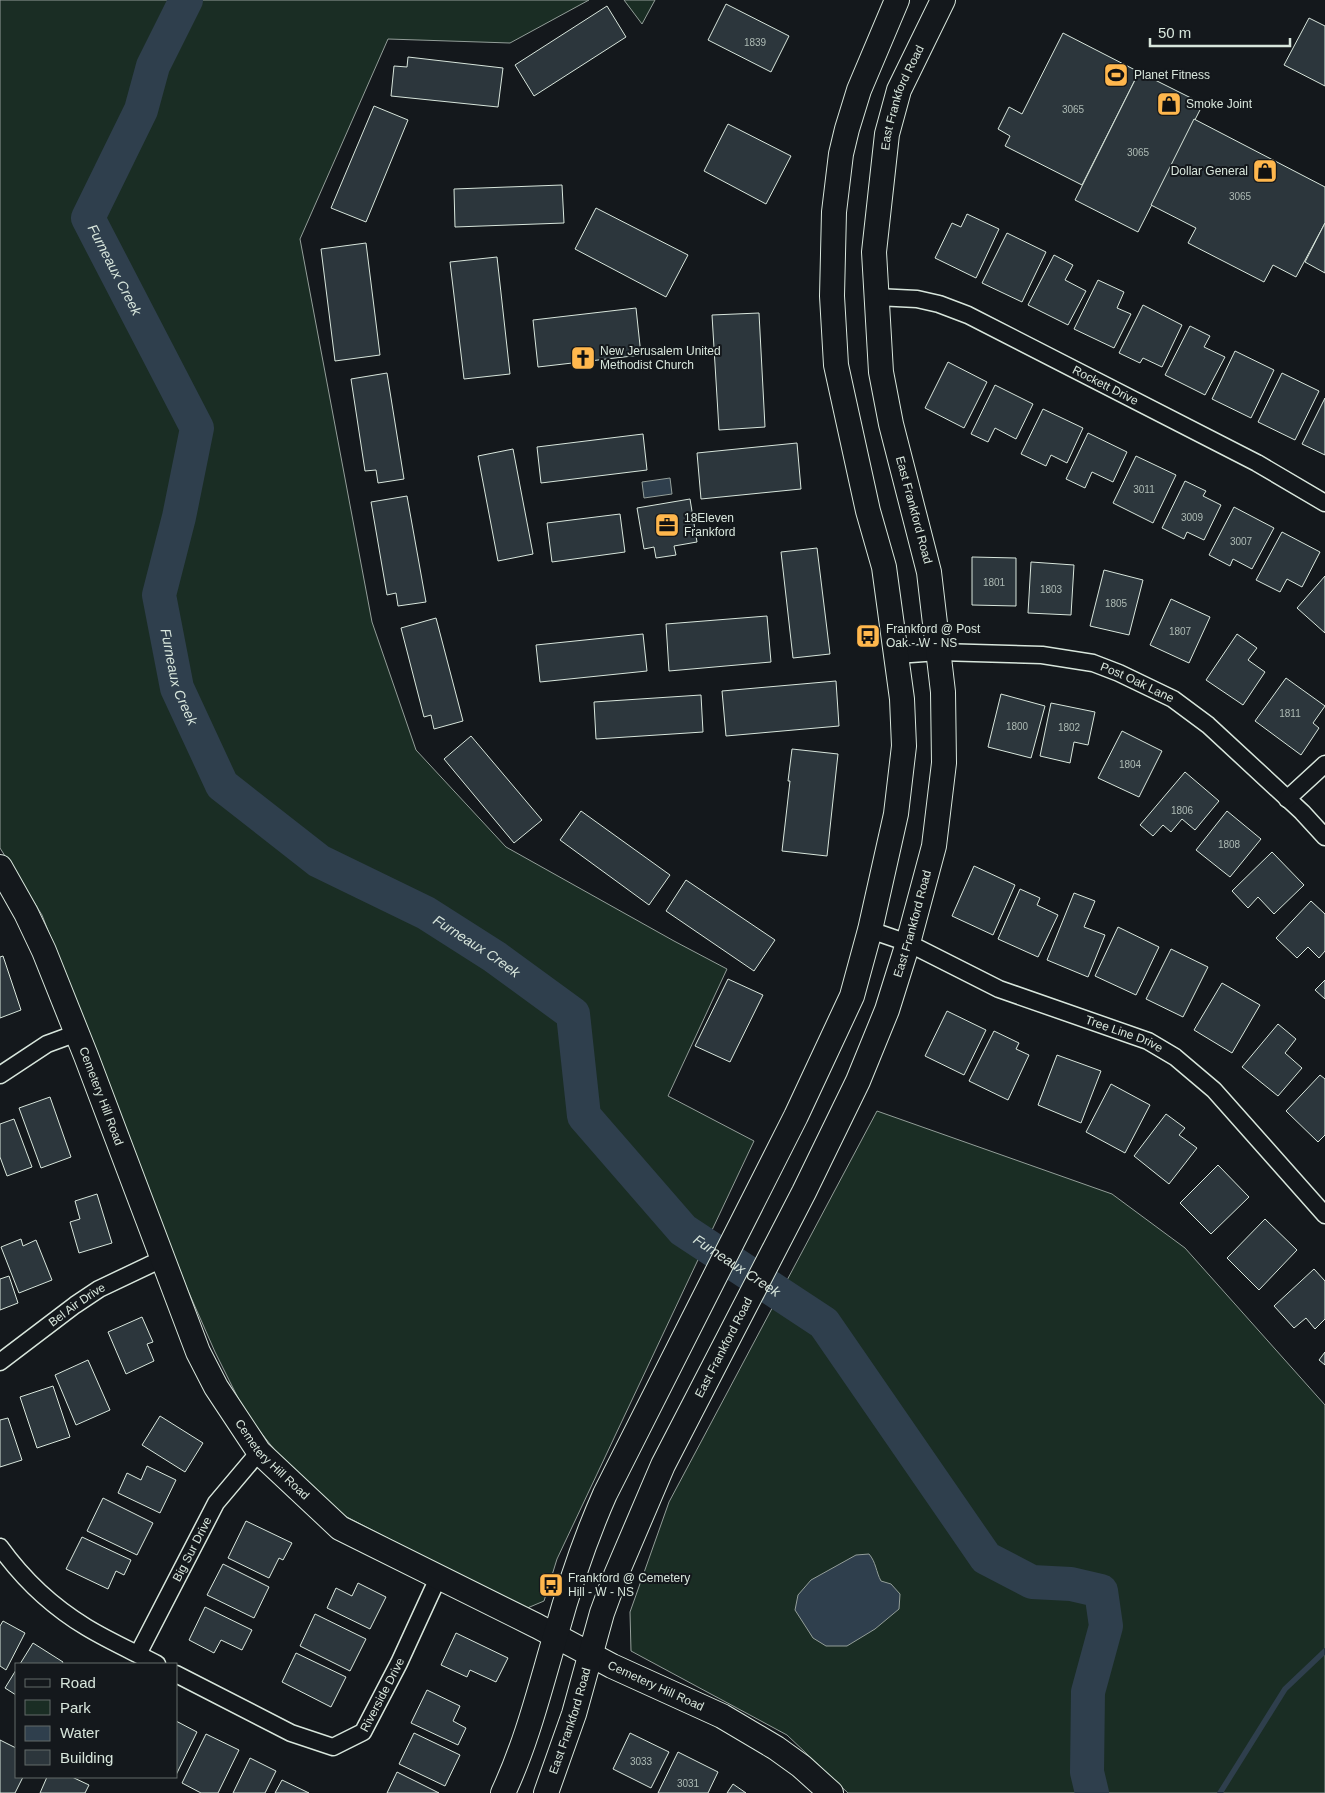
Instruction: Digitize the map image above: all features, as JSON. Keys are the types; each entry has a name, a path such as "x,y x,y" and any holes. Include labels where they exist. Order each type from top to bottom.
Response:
{"main road":[{"path":"503,1793 526,1733 555,1636 589,1531 599,1507 796,1116 852,996 870,930 896,814 904,746 902,699 884,567 868,511 836,365 832,296 834,212 842,154 855,106 871,60 897,0"},
{"name":"East Frankford Road","path":"546,1793 574,1714 602,1613 616,1575 663,1465 792,1216 858,1081 887,1010 908,943 934,846 944,763 943,692 939,652 930,572 891,424 881,372 874,252 887,134 891,119 899,90 943,0"},
{"path":"855,106 891,119"},
{"name":"Cemetery Hill Road","path":"0,867 37,936 77,1033 162,1260 203,1361 216,1387 259,1452 340,1528 612,1666 722,1716 776,1748 801,1766 830,1793"}],"street":[{"name":"Rockett Drive","path":"876,297 917,299 938,304 968,315 1257,463 1325,503"},
{"name":"Post Oak Lane","path":"896,655 939,652 1042,656 1093,663 1119,673 1173,699 1208,725 1302,812 1325,837"},
{"path":"1287,799 1325,764"},
{"name":"Tree Line Drive","path":"870,930 908,943 999,988 1148,1041 1175,1057 1214,1090 1325,1215"},
{"path":"0,1075 47,1044 77,1033"},
{"name":"Bel Air Drive","path":"0,1362 99,1289 162,1260"},
{"name":"Big Sur Drive","path":"138,1654 216,1503 259,1452"},
{"path":"0,1547 15,1568 40,1593 86,1627 156,1663"},
{"name":"Riverside Drive","path":"178,1675 291,1733 333,1747 363,1732 399,1663 438,1578"}],"green space":[{"path":"0,0 589,0 510,43 388,39 300,239 372,622 416,750 506,847 727,969 668,1096 754,1141 557,1559 544,1601 525,1609 343,1515 290,1469 246,1414 215,1352 186,1286 42,915 0,848"},
{"path":"624,0 655,0 642,24"},
{"path":"877,1111 1112,1194 1185,1248 1325,1405 1325,1793 848,1793 787,1735 631,1651 630,1612 669,1502"}],"water":[{"path":"670,478 672,494 644,498 642,482"},
{"path":"869,1554 881,1581 891,1584 900,1594 899,1609 875,1629 847,1646 826,1646 813,1638 795,1610 798,1595 811,1580 856,1555"}],"building":[{"path":"726,4 789,36 771,72 708,40"},
{"path":"607,6 626,37 534,96 515,65"},
{"path":"1309,18 1325,26 1325,86 1284,65"},
{"path":"1063,33 1139,72 1082,185 1005,146 1010,136 998,129 1009,107 1022,114"},
{"path":"408,57 503,68 498,107 391,96 394,66 407,67"},
{"path":"1139,72 1203,104 1138,232 1075,200"},
{"path":"374,106 408,120 366,222 331,208"},
{"path":"1194,119 1325,187 1325,223 1296,277 1273,265 1264,282 1188,243 1196,228 1151,205"},
{"path":"728,124 791,156 766,204 704,171"},
{"path":"562,185 564,223 455,227 454,189"},
{"path":"596,208 688,255 666,297 575,249"},
{"path":"967,214 999,229 976,278 935,258 952,223 961,227"},
{"path":"1325,223 1325,273 1305,262"},
{"path":"1007,233 1046,252 1022,302 982,283"},
{"path":"366,243 380,355 335,361 321,249"},
{"path":"1054,255 1073,265 1065,280 1086,291 1068,325 1028,305"},
{"path":"497,257 510,374 464,379 450,262"},
{"path":"1098,280 1124,292 1117,308 1131,314 1114,348 1074,329"},
{"path":"1143,305 1182,325 1162,367 1143,358 1140,363 1119,353"},
{"path":"636,308 641,355 538,367 533,320"},
{"path":"759,313 765,427 719,430 712,315"},
{"path":"1190,326 1210,336 1204,347 1225,357 1205,395 1165,375"},
{"path":"1235,351 1274,370 1251,418 1212,399"},
{"path":"948,362 987,382 964,428 925,408"},
{"path":"387,373 404,479 378,483 376,470 365,471 351,379"},
{"path":"1282,373 1319,391 1295,440 1258,422"},
{"path":"995,385 1033,404 1016,439 995,428 988,442 971,434"},
{"path":"1325,398 1325,455 1302,444"},
{"path":"1043,409 1083,428 1067,463 1051,455 1046,466 1021,454"},
{"path":"1088,433 1127,452 1113,482 1092,472 1085,488 1066,479"},
{"path":"643,434 647,470 541,483 537,447"},
{"path":"797,443 801,489 701,499 697,453"},
{"path":"513,449 533,554 498,561 478,456"},
{"path":"1136,456 1176,475 1153,523 1113,503"},
{"path":"1185,481 1206,491 1203,496 1221,505 1204,540 1187,532 1184,539 1162,528"},
{"path":"407,496 426,602 398,606 396,593 387,595 371,502"},
{"name":"18Eleven Frankford","path":"690,499 697,542 674,546 676,555 656,558 654,547 644,549 637,508"},
{"path":"1234,507 1274,528 1252,569 1233,559 1230,566 1209,555"},
{"path":"620,514 625,552 552,562 547,523"},
{"path":"1282,532 1320,552 1302,587 1287,579 1280,592 1256,580"},
{"path":"817,548 830,654 793,658 781,552"},
{"path":"972,557 1016,558 1016,606 972,605"},
{"path":"1031,562 1074,565 1071,615 1028,613"},
{"path":"1104,570 1143,580 1129,635 1090,626"},
{"path":"1325,576 1325,633 1297,608"},
{"path":"1171,599 1210,617 1189,663 1150,645"},
{"path":"767,616 771,662 669,671 666,624"},
{"path":"436,618 463,721 434,729 431,715 424,717 401,628"},
{"path":"643,634 647,671 540,682 536,645"},
{"path":"1237,634 1257,648 1248,660 1265,672 1243,705 1206,680"},
{"path":"1286,678 1325,706 1313,723 1319,728 1301,755 1255,721"},
{"path":"836,681 839,726 726,736 722,691"},
{"path":"1001,694 1045,706 1031,758 988,747"},
{"path":"701,695 703,732 596,739 594,702"},
{"path":"1051,703 1095,712 1088,745 1074,742 1070,763 1040,756"},
{"path":"1122,731 1162,751 1139,797 1098,778"},
{"path":"471,736 542,820 514,843 444,759"},
{"path":"792,749 838,754 827,856 782,851"},
{"path":"1185,772 1219,801 1195,830 1182,819 1171,832 1163,825 1153,836 1140,825"},
{"path":"581,811 670,875 649,905 560,840"},
{"path":"1227,811 1261,839 1230,877 1196,850"},
{"path":"1272,852 1304,885 1274,914 1258,897 1248,908 1232,891"},
{"path":"974,866 1015,885 993,935 952,916"},
{"path":"686,880 775,940 754,971 666,911"},
{"path":"1020,889 1040,898 1037,905 1058,915 1038,957 998,939"},
{"path":"1074,893 1095,901 1084,927 1105,935 1088,977 1047,960"},
{"path":"1311,901 1325,914 1325,951 1319,958 1308,947 1297,958 1276,938"},
{"path":"1118,927 1159,947 1136,995 1095,976"},
{"path":"1171,949 1208,967 1183,1017 1146,999"},
{"path":"3,956 21,1010 0,1018 0,957"},
{"path":"728,979 763,995 730,1062 695,1046"},
{"path":"1325,980 1325,999 1315,990"},
{"path":"1222,983 1260,1005 1232,1053 1194,1030"},
{"path":"947,1011 986,1030 964,1075 925,1056"},
{"path":"1278,1024 1296,1039 1285,1053 1302,1068 1278,1096 1242,1067"},
{"path":"994,1031 1019,1043 1016,1049 1029,1055 1008,1100 969,1081"},
{"path":"1057,1055 1101,1071 1081,1123 1038,1105"},
{"path":"1320,1075 1325,1079 1325,1135 1318,1142 1286,1111"},
{"path":"1111,1084 1150,1105 1125,1153 1086,1132"},
{"path":"50,1097 71,1157 41,1168 19,1108"},
{"path":"1166,1114 1185,1128 1179,1135 1197,1148 1169,1184 1134,1156"},
{"path":"14,1119 32,1167 7,1176 0,1157 0,1124"},
{"path":"1218,1165 1249,1197 1211,1234 1180,1203"},
{"path":"97,1194 112,1243 79,1253 70,1222 80,1219 75,1201"},
{"path":"1265,1219 1297,1250 1259,1290 1227,1258"},
{"path":"21,1239 23,1246 36,1240 52,1280 19,1293 1,1247"},
{"path":"1314,1269 1325,1281 1325,1319 1315,1329 1306,1318 1294,1328 1274,1306"},
{"path":"9,1276 18,1303 0,1310 0,1279"},
{"path":"142,1317 153,1342 147,1344 154,1361 126,1374 108,1332"},
{"path":"1325,1352 1325,1365 1319,1360"},
{"path":"88,1360 110,1410 76,1425 55,1375"},
{"path":"53,1386 70,1437 37,1448 20,1397"},
{"path":"160,1416 203,1443 185,1472 142,1445"},
{"path":"8,1418 22,1460 0,1467 0,1420"},
{"path":"147,1466 176,1480 160,1513 118,1493 127,1473 141,1480"},
{"path":"103,1498 153,1523 137,1555 87,1531"},
{"path":"246,1521 292,1543 283,1560 279,1558 269,1578 228,1558"},
{"path":"82,1537 131,1560 124,1575 116,1571 108,1589 66,1569"},
{"path":"223,1564 269,1587 254,1618 207,1595"},
{"path":"358,1583 386,1597 370,1629 327,1608 336,1588 352,1596"},
{"path":"205,1607 252,1630 242,1650 221,1640 214,1653 189,1640"},
{"path":"315,1614 366,1639 350,1671 300,1646"},
{"path":"3,1621 25,1633 6,1670 0,1666 0,1626"},
{"path":"456,1633 508,1658 496,1682 470,1670 467,1677 441,1665"},
{"path":"33,1643 63,1662 62,1663 21,1663"},
{"path":"296,1653 346,1677 331,1707 282,1682"},
{"path":"15,1672 15,1694 5,1688"},
{"path":"427,1690 460,1706 453,1721 466,1728 458,1745 411,1723"},
{"path":"178,1722 197,1732 178,1771"},
{"path":"414,1733 460,1755 445,1786 399,1764"},
{"path":"630,1733 669,1752 651,1788 613,1769"},
{"path":"206,1734 239,1750 218,1793 201,1793 182,1783"},
{"path":"0,1740 15,1748 15,1778 22,1778 15,1793 0,1793"},
{"path":"678,1752 718,1772 708,1793 658,1793"},
{"path":"250,1758 276,1771 265,1793 233,1793"},
{"path":"397,1772 439,1793 387,1793"},
{"path":"47,1778 74,1778 89,1785 85,1793 40,1793"},
{"path":"282,1780 309,1793 275,1793"},
{"path":"733,1784 746,1793 727,1793"}],"waterway":[{"name":"Furneaux Creek","path":"186,0 153,66 141,110 88,218 197,428 179,517 159,595 177,688 222,785 319,861 426,913 495,957 573,1014 584,1116 683,1230 824,1323 986,1558 1032,1582 1071,1584 1101,1591 1106,1626 1088,1692 1087,1772 1092,1793"},
{"path":"1220,1793 1285,1689 1325,1651"}],"place":[{"name":"Planet Fitness","path":"1116,75"},
{"name":"Smoke Joint","path":"1169,104"},
{"name":"Dollar General","path":"1265,171"},
{"name":"New Jerusalem United Methodist Church","path":"583,358"},
{"name":"18Eleven Frankford","path":"667,525"},
{"name":"Frankford @ Post Oak - W - NS","path":"868,636"},
{"name":"Frankford @ Cemetery Hill - W - NS","path":"551,1585"}]}
